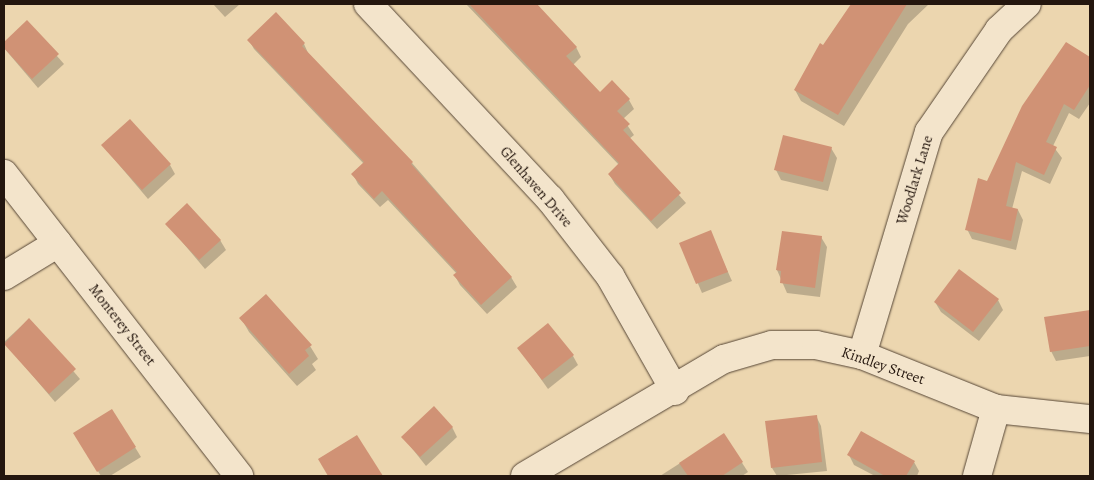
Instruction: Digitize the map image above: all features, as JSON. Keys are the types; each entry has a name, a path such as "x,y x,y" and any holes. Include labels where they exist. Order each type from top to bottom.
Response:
{"street":[{"name":"Glenhaven Drive","path":"368,4 556,207 610,276 675,391"},
{"name":"Woodlark Lane","path":"862,356 929,132 999,30 1027,4"},
{"name":"Monterey Street","path":"4,174 239,476"},
{"path":"4,276 58,243"},
{"name":"Kindley Street","path":"525,476 675,391 724,360 772,345 816,345 862,356 996,409 1090,419"},
{"path":"977,476 996,409"}],"building":[{"path":"469,4 537,4 577,47 566,56 600,92 612,80 630,99 617,111 630,124 623,130 681,193 651,221 608,174 619,163"},
{"path":"851,4 907,4 838,115 794,90 820,43 823,45"},
{"path":"276,12 305,43 302,46 413,162 411,164 512,277 481,305 453,275 457,272 382,191 374,199 351,174 364,162 247,40"},
{"path":"27,20 59,54 32,79 4,48 4,42"},
{"path":"1066,42 1090,57 1090,85 1074,110 1064,104 1046,142 1057,147 1044,175 1016,162 1006,206 1018,209 1011,241 965,230 978,178 987,181 1022,106"},
{"path":"130,119 171,164 142,190 101,145"},
{"path":"783,135 832,147 823,182 774,170"},
{"path":"187,203 221,240 199,260 165,224"},
{"path":"711,230 728,272 696,284 679,243"},
{"path":"782,231 822,236 815,288 780,283 781,271 776,270"},
{"path":"959,269 999,299 973,332 934,302"},
{"path":"266,294 312,345 305,350 309,356 289,374 239,318"},
{"path":"1090,310 1090,346 1050,352 1044,317"},
{"path":"29,318 76,369 49,394 4,344"},
{"path":"548,323 574,355 542,380 517,348"},
{"path":"434,406 453,427 420,457 401,437"},
{"path":"112,409 136,447 97,472 73,433"},
{"path":"817,415 822,462 771,468 765,421"},
{"path":"861,431 915,461 906,476 885,476 847,455"},
{"path":"724,433 743,462 722,476 688,476 679,463"},
{"path":"357,435 383,476 328,476 318,459"}]}
